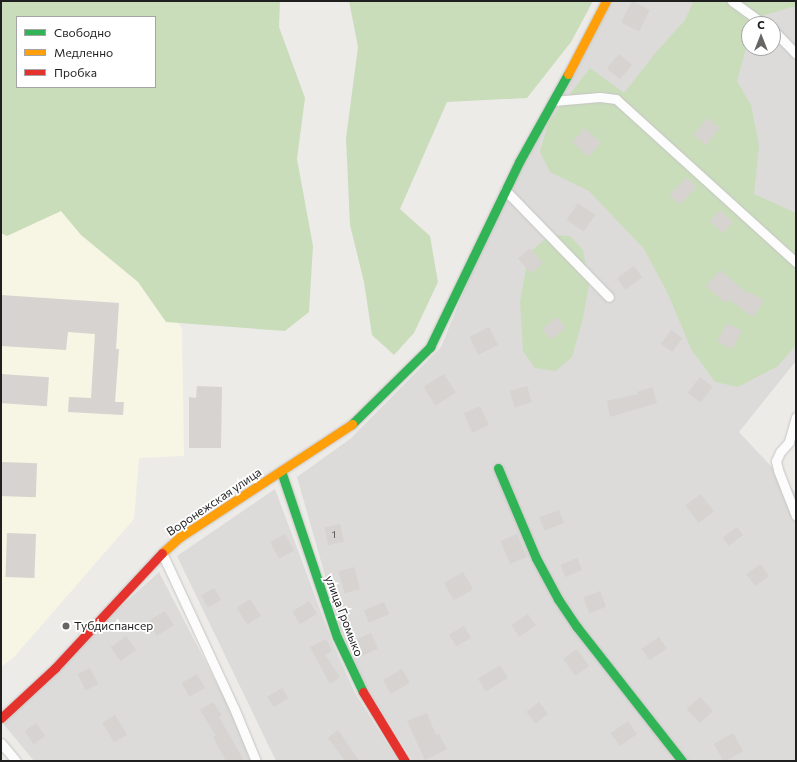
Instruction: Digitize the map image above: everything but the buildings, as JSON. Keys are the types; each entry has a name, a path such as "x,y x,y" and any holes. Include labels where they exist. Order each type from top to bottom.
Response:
{"street":[{"name":"Воронежская улица","path":"1,718 54,668 162,553 180,537 216,512 353,424 430,347 505,190 606,1"},
{"path":"732,1 753,16"},
{"path":"781,38 796,54"},
{"path":"553,101 600,97 616,99 796,262"},
{"path":"505,190 609,297"},
{"path":"796,417 789,442 780,452 776,460 778,470 796,516"},
{"path":"498,468 536,558 558,599 577,627 682,761"},
{"name":"улица Громыко","path":"281,471 337,637 360,687 405,761"},
{"path":"162,553 234,708 256,761"},
{"path":"1,743 16,761"}],"shaded area":[{"path":"610,1 796,1 796,361 739,432 796,493 796,761 413,761 366,686 341,632 297,477 350,439 441,347 521,151"},
{"path":"1,108 66,139 182,329 184,456 139,458 134,519 14,657 1,667"},
{"path":"275,489 333,644 355,693 398,761 276,761 177,556"},
{"path":"159,572 257,761 34,761 1,721 1,715"}],"green space":[{"path":"1,1 280,1 279,27 305,98 297,159 313,246 309,312 285,331 166,322 138,282 81,235 61,211 7,236 1,233"},
{"path":"349,1 593,1 571,42 527,98 447,102 400,209 430,236 438,282 414,333 394,355 372,335 364,282 350,225 346,138 358,47"},
{"path":"692,1 796,1 796,8 792,7 762,16 741,16 741,56 744,56 737,81 751,105 759,145 754,194 796,213 796,345 778,366 738,387 715,382 691,349 668,294 644,249 589,191 550,172 540,152 548,123 590,68 624,93 657,51 685,20 693,2"},
{"path":"550,235 570,236 583,250 589,285 583,318 572,357 556,371 535,368 523,351 520,301 529,253"}],"traffic: fast":[{"path":"352,424 430,347 519,162 568,74"},
{"path":"498,468 536,558 558,599 577,627 682,761"},
{"path":"281,471 337,637 363,692"}],"traffic: slow":[{"path":"568,74 606,1"},
{"path":"162,553 180,537 352,424"}],"traffic: jam":[{"path":"1,718 55,668 162,553"},
{"path":"363,692 405,761"}],"place":[{"name":"Тубдиспансер","path":"66,626"}]}
